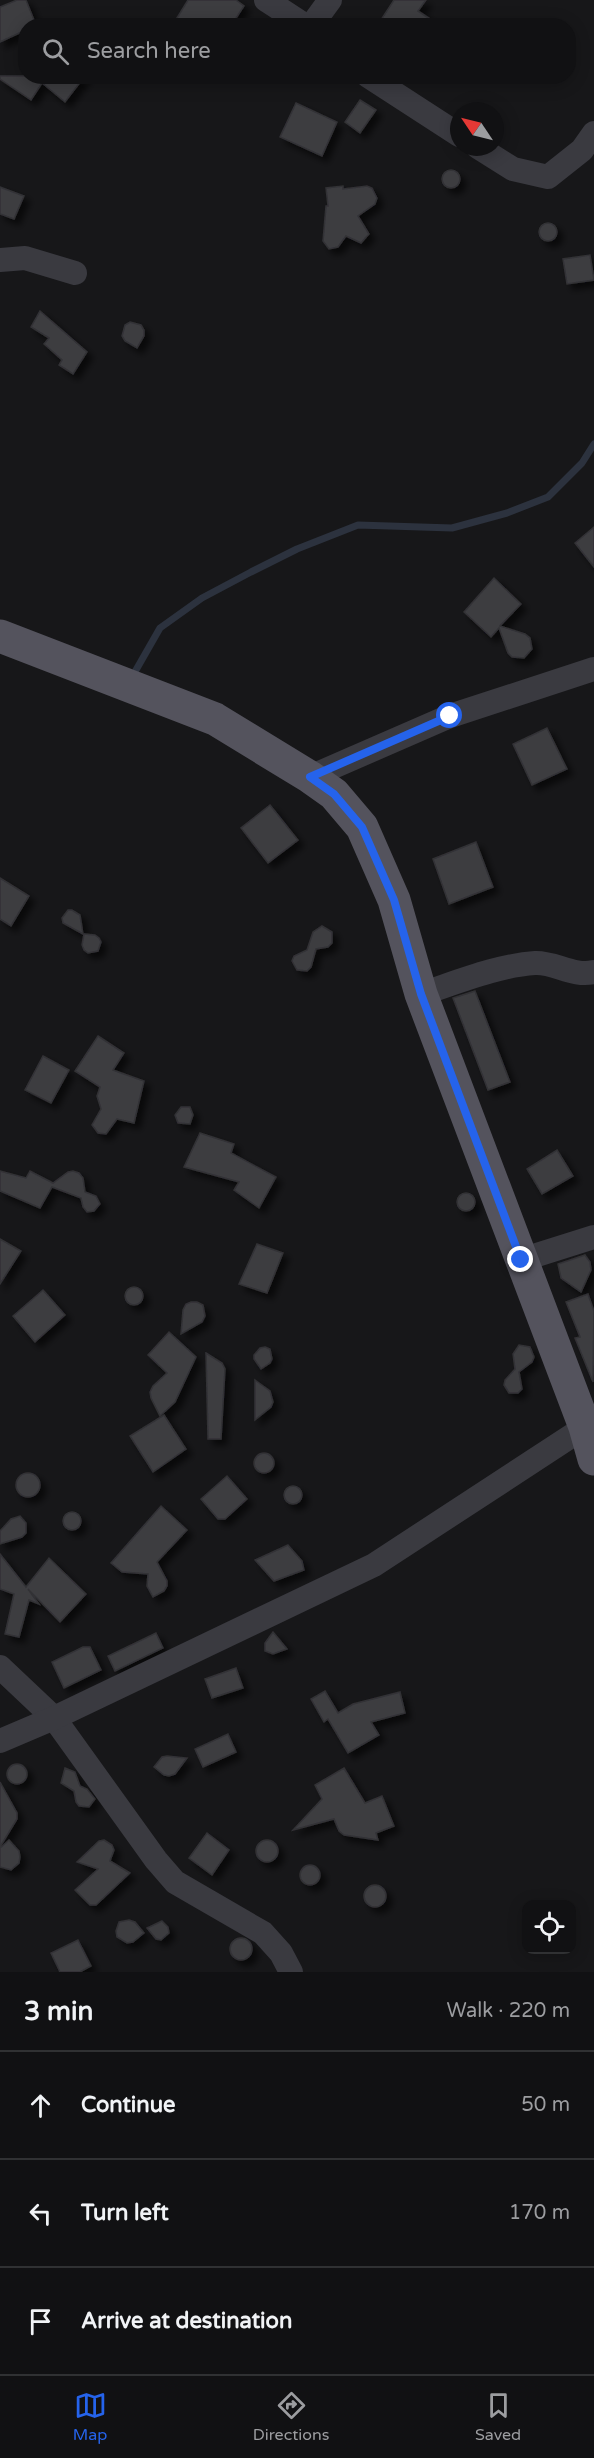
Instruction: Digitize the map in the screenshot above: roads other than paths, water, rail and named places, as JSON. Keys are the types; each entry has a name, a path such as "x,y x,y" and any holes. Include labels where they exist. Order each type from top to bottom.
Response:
{"main road":[{"path":"0,636 215,719 334,794 362,827 394,900 421,994 585,1426 594,1459"}],"street":[{"path":"266,0 294,18"},
{"path":"317,18 330,0"},
{"path":"380,84 450,129"},
{"path":"492,156 513,169 548,177 582,150 594,133"},
{"path":"0,260 25,258 75,273"},
{"path":"310,777 450,716 594,669"},
{"path":"421,994 488,972 536,962 583,975 594,972"},
{"path":"521,1260 594,1237"},
{"path":"0,1741 54,1718 374,1565 585,1426"},
{"path":"0,1667 54,1718 156,1860 175,1882 263,1933 281,1953 291,1972"}],"waterway":[{"path":"136,670 160,628 202,598 297,549 358,525 452,528 507,513 548,497 582,463 594,444"}]}
